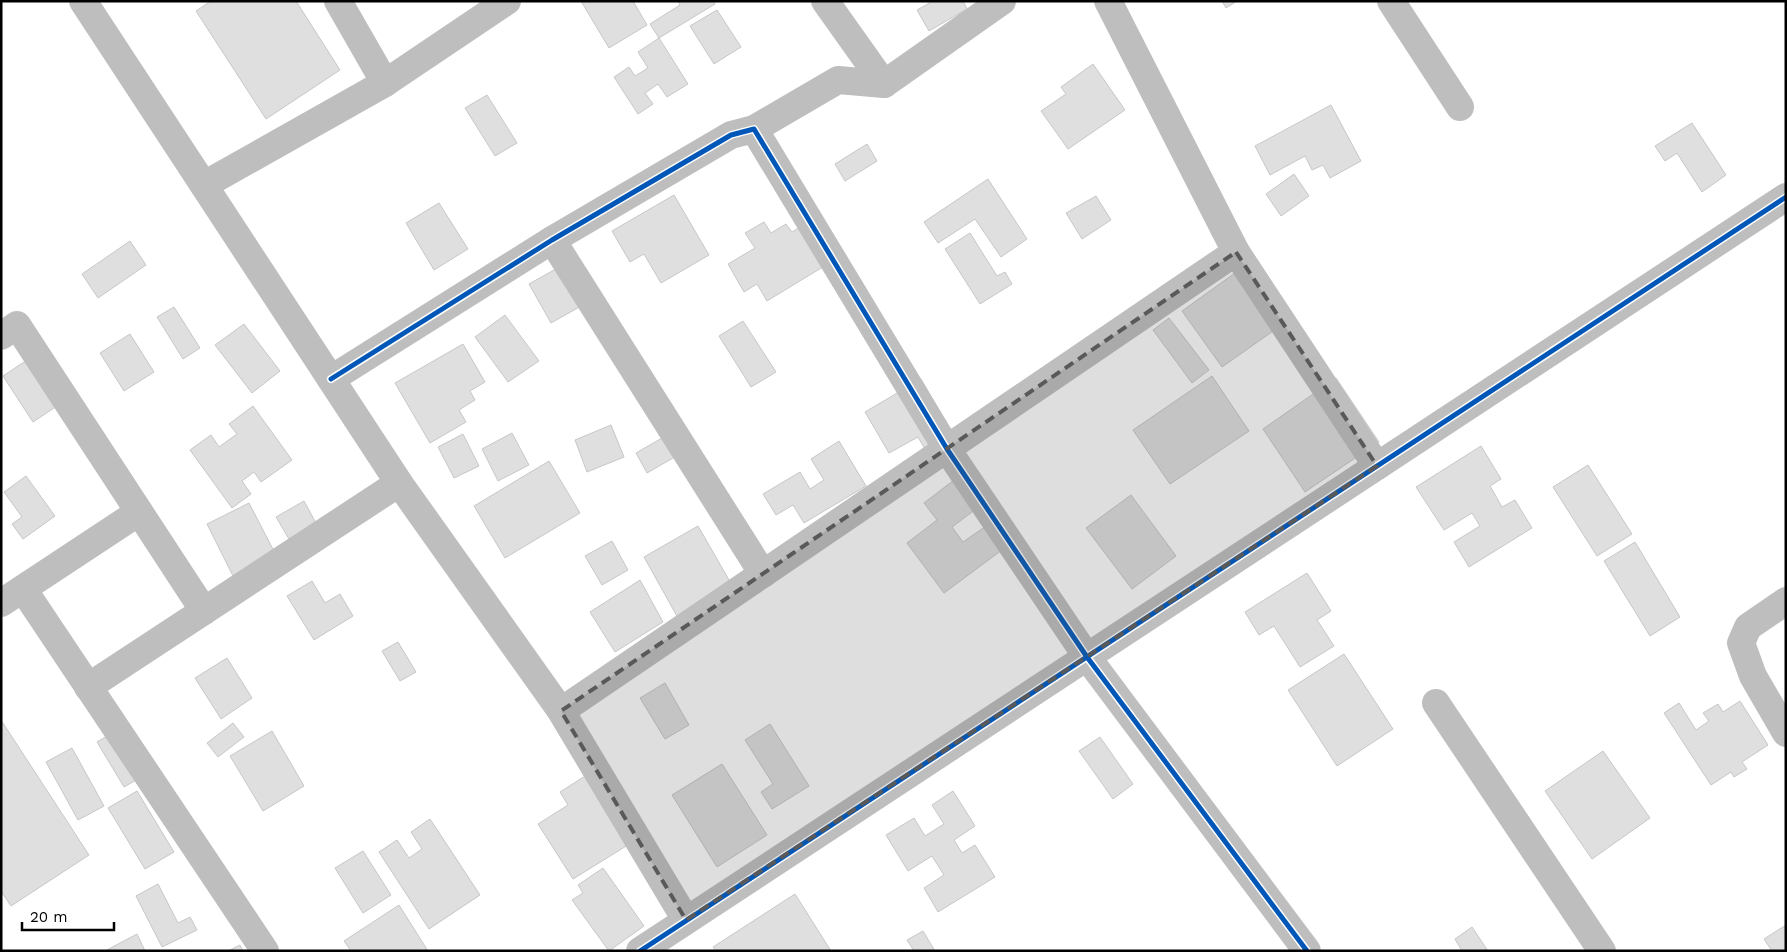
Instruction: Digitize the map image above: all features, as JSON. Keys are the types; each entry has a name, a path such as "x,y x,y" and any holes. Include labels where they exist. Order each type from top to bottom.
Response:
{"street":[{"path":"84,1 399,482 561,711 686,920"},
{"path":"338,1 385,83"},
{"path":"204,185 385,83 507,1"},
{"path":"825,1 884,84"},
{"path":"331,378 552,240 731,135 754,129 838,80 884,84 1002,1"},
{"path":"1108,1 1236,252 1377,466"},
{"path":"1391,1 1460,107"},
{"path":"754,129 947,449 1087,657 1306,951"},
{"path":"640,951 1786,197"},
{"path":"552,240 763,574"},
{"path":"561,711 1236,252"},
{"path":"1,336 17,326 204,611"},
{"path":"88,688 399,482"},
{"path":"139,512 12,596 88,688 265,951"},
{"path":"1786,601 1748,627 1741,643 1753,676 1786,733"},
{"path":"1436,703 1602,951"}],"highlighted area":[{"path":"1236,252 1377,466 686,920 561,711"}],"building":[{"path":"211,1 296,1 340,70 266,119 196,11"},
{"path":"581,1 633,1 647,25 609,48"},
{"path":"678,1 713,1 715,4 659,38 650,24 680,5"},
{"path":"933,1 963,1 967,9 929,31 917,10"},
{"path":"1222,1 1237,1 1226,8"},
{"path":"717,10 741,47 714,64 690,26"},
{"path":"659,38 688,84 667,97 658,84 645,93 653,104 638,114 614,77 629,67 635,76 648,68 638,52"},
{"path":"1093,64 1125,110 1068,149 1041,111 1066,94 1061,87"},
{"path":"487,95 517,143 495,156 465,108"},
{"path":"1331,105 1361,161 1330,178 1323,165 1312,170 1305,156 1270,175 1255,146"},
{"path":"1692,123 1726,175 1702,192 1677,153 1665,161 1655,146"},
{"path":"867,144 877,161 845,181 835,164"},
{"path":"1294,174 1309,196 1281,216 1266,194"},
{"path":"988,179 1027,239 1001,257 975,219 938,243 924,222"},
{"path":"674,195 709,255 661,283 644,254 630,262 612,231"},
{"path":"1096,196 1111,220 1082,239 1066,213"},
{"path":"439,203 468,249 434,270 406,223"},
{"path":"764,222 771,233 786,224 792,232 807,223 831,262 767,301 757,284 744,292 728,264 755,248 745,233"},
{"path":"970,233 997,276 1005,272 1012,284 980,304 945,249"},
{"path":"130,241 146,265 98,298 82,274"},
{"path":"1253,260 1293,317 1222,367 1182,311"},
{"path":"561,266 583,305 551,323 529,284"},
{"path":"174,307 200,348 183,359 157,317"},
{"path":"505,315 539,361 508,382 475,337"},
{"path":"1169,318 1209,370 1192,383 1153,330"},
{"path":"743,321 776,372 751,387 719,336"},
{"path":"244,324 280,371 252,393 215,345"},
{"path":"130,334 154,372 124,391 100,353"},
{"path":"463,344 485,382 470,391 475,400 459,410 466,422 430,443 395,383"},
{"path":"36,354 66,400 33,422 3,376"},
{"path":"1212,376 1249,431 1170,484 1133,430"},
{"path":"1336,378 1379,442 1305,492 1263,429"},
{"path":"921,379 956,440 929,456 918,437 889,453 865,412"},
{"path":"253,406 292,460 261,482 254,472 242,481 251,494 232,508 190,450 211,435 219,447 237,434 229,424"},
{"path":"611,425 624,457 587,472 575,440"},
{"path":"512,433 529,465 498,481 482,449"},
{"path":"463,434 479,466 454,478 438,447"},
{"path":"669,434 680,454 647,473 636,453"},
{"path":"839,441 866,486 804,523 793,505 776,515 763,494 800,472 810,489 824,480 811,459"},
{"path":"1481,446 1501,479 1490,486 1502,507 1515,500 1532,528 1469,567 1454,542 1480,526 1472,513 1444,530 1416,487"},
{"path":"549,461 580,513 505,558 474,506"},
{"path":"1588,465 1632,534 1597,556 1553,487"},
{"path":"26,476 55,516 23,539 12,524 22,517 4,492"},
{"path":"954,480 976,509 952,527 963,542 989,524 1006,547 944,593 907,543 937,520 924,503"},
{"path":"1131,495 1176,556 1132,589 1086,528"},
{"path":"304,501 316,523 289,539 276,517"},
{"path":"249,503 276,555 233,576 207,524"},
{"path":"698,526 733,587 678,618 644,557"},
{"path":"612,541 628,570 602,585 585,556"},
{"path":"1635,542 1680,617 1650,636 1604,561"},
{"path":"1307,573 1331,611 1317,620 1334,646 1300,667 1274,626 1259,635 1245,612"},
{"path":"640,580 663,622 615,652 590,612"},
{"path":"312,581 325,603 340,594 353,616 314,640 287,596"},
{"path":"398,642 416,672 400,681 382,651"},
{"path":"1344,654 1393,729 1337,766 1288,690"},
{"path":"227,658 252,698 221,719 195,678"},
{"path":"665,683 689,725 665,739 640,698"},
{"path":"1740,701 1768,745 1742,762 1747,769 1734,777 1731,772 1711,785 1664,713 1679,703 1696,730 1709,721 1703,713 1718,704 1723,712"},
{"path":"1,720 89,855 11,906 1,891"},
{"path":"233,723 244,737 218,757 207,743"},
{"path":"770,724 809,786 772,809 761,792 773,784 745,740"},
{"path":"124,726 150,772 124,787 97,742"},
{"path":"272,731 304,786 263,811 230,756"},
{"path":"1100,737 1133,784 1113,799 1079,751"},
{"path":"72,748 104,806 78,820 46,762"},
{"path":"1603,751 1650,818 1592,859 1545,791"},
{"path":"722,764 767,835 717,867 672,795"},
{"path":"593,771 636,840 573,879 538,824 568,805 560,792"},
{"path":"137,791 174,852 145,869 108,808"},
{"path":"953,791 975,826 954,840 962,853 975,845 995,877 938,912 924,888 944,875 932,856 908,871 886,835 914,818 925,836 944,824 932,805"},
{"path":"430,819 480,895 429,929 379,852 397,840 409,858 422,849 411,832"},
{"path":"363,851 391,895 363,913 335,868"},
{"path":"603,868 644,926 609,951 572,900 583,893 578,885"},
{"path":"158,884 178,923 190,917 197,930 162,947 136,896"},
{"path":"795,894 831,951 716,951 713,947"},
{"path":"399,905 428,951 351,951 344,941"},
{"path":"1786,925 1786,951 1772,951 1764,939"},
{"path":"1472,927 1488,951 1462,951 1455,939"},
{"path":"923,931 935,951 914,951 907,940"},
{"path":"137,934 145,951 105,951"},
{"path":"240,945 243,951 228,951"}],"cycle path":[{"path":"331,379 552,240 731,135 754,129 947,449 1087,657 1307,951"},
{"path":"640,951 1786,197"}]}
